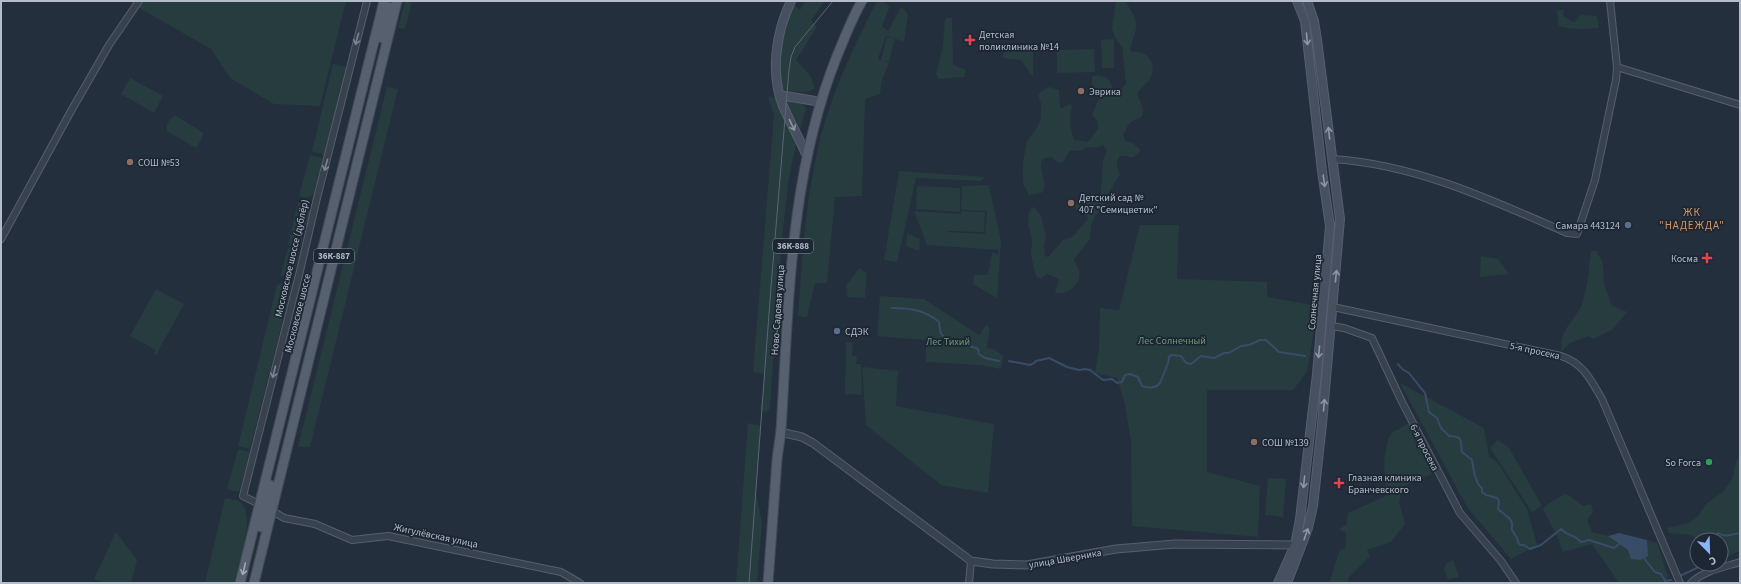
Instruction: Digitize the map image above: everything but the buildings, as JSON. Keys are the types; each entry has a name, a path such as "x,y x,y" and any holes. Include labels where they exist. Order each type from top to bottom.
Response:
{"main road":[{"path":"791,1 782,20 778,43 776,79 783,106 806,154"},
{"name":"Ново-Садовая улица","path":"768,583 795,220 806,154 828,78 850,24 862,1"},
{"name":"Солнечная улица","path":"1278,583 1295,545 1300,519 1317,374 1330,226 1322,171 1305,21 1298,1"},
{"name":"Солнечная улица","path":"1287,583 1308,528 1313,506 1333,307 1340,219 1318,40 1314,21 1307,1"},
{"name":"Московское шоссе","path":"248,583 265,507 391,2"},
{"path":"780,94 821,102"},
{"name":"Московское шоссе","path":"240,583 265,507"},
{"name":"Московское шоссе","path":"254,583 265,507"}],"street":[{"path":"1,239 109,45 139,1"},
{"name":"Московское шоссе (дублёр)","path":"265,507 243,496 367,1"},
{"path":"1332,159 1382,165 1469,190 1567,233 1577,234 1595,180 1616,80 1617,67 1610,1"},
{"path":"1617,67 1740,105"},
{"name":"5-я просека","path":"1333,307 1571,359 1585,371 1602,399 1656,531 1680,583"},
{"name":"6-я просека","path":"1330,326 1344,328 1372,338 1402,402 1460,512 1501,561 1516,583"},
{"path":"780,432 802,437 813,443 971,562 969,583"},
{"name":"Жигулёвская улица","path":"265,507 284,518 315,524 352,540 388,536 561,572 580,583"},
{"name":"улица Шверника","path":"971,562 1027,565 1116,549 1175,544 1295,545"},
{"path":"1691,583 1695,579 1713,570 1740,562"}],"green space":[{"path":"139,1 346,1 320,106 274,104 230,78 211,49 136,6"},
{"path":"405,1 412,1 405,29 398,28"},
{"path":"805,1 825,1 811,20 817,27 796,60 810,76 814,84 814,89 801,92 779,89 777,56 790,2 800,10"},
{"path":"877,1 881,1 890,6 882,26 888,31 901,7 908,14 904,41 886,36 878,59 889,63 882,80 880,94 865,99 862,196 835,197 827,283 815,283 807,317 798,316 807,213 813,173 822,133 834,95"},
{"path":"1116,1 1125,1 1134,15 1136,30 1130,49 1132,52 1146,55 1152,62 1153,67 1151,77 1138,92 1138,97 1143,108 1143,114 1130,123 1123,135 1125,141 1133,143 1141,150 1131,158 1120,156 1118,159 1117,167 1120,174 1106,198 1103,208 1095,216 1091,224 1090,239 1074,259 1079,271 1078,280 1069,291 1064,293 1055,292 1059,279 1047,274 1042,278 1038,278 1036,276 1032,262 1032,243 1028,216 1032,207 1035,208 1041,216 1046,236 1044,246 1045,256 1048,257 1063,240 1072,237 1088,219 1087,216 1077,211 1073,205 1082,200 1092,202 1098,199 1101,192 1103,161 1107,150 1103,145 1096,148 1086,147 1083,150 1070,151 1062,163 1057,162 1052,157 1045,158 1042,161 1041,166 1044,189 1041,193 1029,195 1023,183 1023,162 1027,141 1037,128 1041,118 1041,104 1038,94 1049,87 1059,90 1060,107 1063,108 1069,104 1072,105 1070,118 1071,128 1075,140 1088,142 1098,129 1098,122 1092,115 1100,96 1092,84 1092,77 1100,76 1107,78 1117,93 1126,83 1122,47 1116,39 1112,29"},
{"path":"1557,10 1564,10 1563,16 1573,22 1576,21 1580,15 1597,16 1599,28 1574,29 1559,26"},
{"path":"947,18 952,18 953,65 966,70 964,77 939,79 936,74 943,46 945,20"},
{"path":"887,37 895,38 889,62 881,60"},
{"path":"1114,39 1114,68 1102,68 1101,40"},
{"path":"1004,45 1033,47 1033,77 1021,60 1003,58"},
{"path":"1094,49 1095,72 1057,73 1057,50"},
{"path":"333,64 346,67 324,155 312,151"},
{"path":"130,78 163,96 154,113 121,94"},
{"path":"387,87 398,89 310,447 298,447"},
{"path":"768,97 802,102 806,108 788,185 780,269 770,408 766,412 760,410 765,374 753,372 774,115"},
{"path":"176,116 204,133 197,147 194,147 167,131 168,122"},
{"path":"310,155 323,158 313,195 306,198 299,196"},
{"path":"899,171 986,177 980,181 916,178 897,262 884,260"},
{"path":"989,185 1001,241 997,298 973,284 974,275 988,275 992,253 999,254 998,250 927,245 914,211 961,214 961,211 985,212 984,232 947,232 985,234 987,211 961,210 962,186"},
{"path":"917,186 960,188 960,212 916,209"},
{"path":"298,202 306,205 310,211 300,248 288,245"},
{"name":"Лес Солнечный","path":"1140,225 1179,225 1177,279 1267,282 1267,297 1318,306 1307,372 1293,390 1207,390 1207,472 1260,486 1258,537 1132,526 1131,441 1125,404 1117,378 1095,373 1099,348 1100,308 1119,310"},
{"path":"907,233 920,239 919,251 906,246"},
{"path":"288,248 299,251 295,269 280,277"},
{"path":"1591,251 1596,251 1602,261 1605,287 1611,305 1627,312 1612,330 1593,339 1589,336 1570,343 1562,351 1562,337 1582,304 1588,278"},
{"path":"1481,256 1498,259 1509,274 1480,277"},
{"path":"859,268 867,273 865,298 847,297 846,286"},
{"path":"289,281 292,284 250,449 238,446 277,285"},
{"path":"156,289 184,304 156,355 154,354 156,350 130,336"},
{"name":"Лес Тихий","path":"880,296 924,299 979,335 986,325 990,328 987,348 994,349 1003,356 1001,369 980,365 926,362 926,340 877,336"},
{"path":"846,342 853,343 852,355 857,356 856,364 861,364 862,395 845,394"},
{"path":"862,367 898,371 896,406 994,424 988,493 941,485 866,425"},
{"path":"1400,383 1484,428 1489,457 1498,463 1527,509 1537,545 1511,559 1467,507"},
{"path":"748,423 761,426 756,493 762,523 757,583 736,583"},
{"path":"1410,423 1436,472 1403,487 1399,502 1405,524 1391,542 1367,550 1370,556 1348,578 1348,583 1329,583 1340,550 1345,549 1346,533 1339,529 1346,525 1348,513 1388,495 1384,464 1388,441 1391,433"},
{"path":"1498,440 1509,448 1542,506 1532,512 1490,448"},
{"path":"238,449 250,452 239,492 227,489"},
{"path":"1740,456 1740,551 1729,556 1729,532 1689,532 1689,535 1669,533 1667,528 1689,523 1698,516 1706,504 1724,491 1733,477 1736,462"},
{"path":"1268,478 1286,479 1283,517 1265,515"},
{"path":"1565,494 1583,506 1591,504 1593,512 1587,520 1592,532 1608,536 1628,550 1647,556 1647,540 1657,543 1668,576 1666,583 1619,583 1592,544 1563,552 1558,538 1543,509 1548,504"},
{"path":"225,498 239,501 245,508 247,528 245,541 234,583 205,583"},
{"path":"116,532 137,560 131,583 105,583 94,579"},
{"path":"1453,560 1459,577 1448,580 1444,568 1447,563"}],"water":[{"path":"1619,533 1647,540 1648,556 1641,560 1631,559 1628,550 1608,536"}],"waterway":[{"path":"892,308 905,308 923,312 939,322 940,332 945,337 978,349 979,354 985,358 999,361"},
{"path":"1009,361 1030,365 1036,361 1049,358 1067,367 1079,370 1090,370 1103,380 1112,379 1117,383 1122,382 1125,375 1130,374 1138,377 1142,386 1151,388 1160,383 1171,355 1181,356 1186,363 1191,364 1201,356 1214,358 1224,353 1229,353 1241,346 1249,345 1260,340 1266,340 1279,352 1305,356"},
{"path":"1398,364 1402,369 1409,373 1425,393 1429,412 1437,418 1441,428 1449,436 1459,438 1462,452 1472,460 1476,479 1482,488 1482,492 1486,495 1497,498 1499,501 1498,509 1510,519 1512,523 1512,530 1520,545 1524,545 1530,549 1541,545 1561,529 1581,542 1589,540 1614,548 1620,543"},
{"path":"1729,535 1740,533"},
{"path":"1643,557 1655,572 1661,574 1665,581 1671,580"},
{"path":"1680,576 1689,572"}],"tram line":[{"path":"749,583 789,70 791,57 795,47 833,1"}],"place":[{"name":"Детская поликлиника №14","path":"970,40"},
{"name":"Эврика","path":"1081,91"},
{"name":"СОШ №53","path":"130,162"},
{"name":"Детский сад № 407 \"Семицветик\"","path":"1071,203"},
{"name":"Самара 443124","path":"1628,225"},
{"name":"Косма","path":"1707,258"},
{"name":"СДЭК","path":"837,331"},
{"name":"СОШ №139","path":"1254,442"},
{"name":"So Forca","path":"1709,462"},
{"name":"Глазная клиника Бранчевского","path":"1339,483"}],"district":[{"name":"ЖК \"НАДЕЖДА\"","path":"1692,218"}]}
